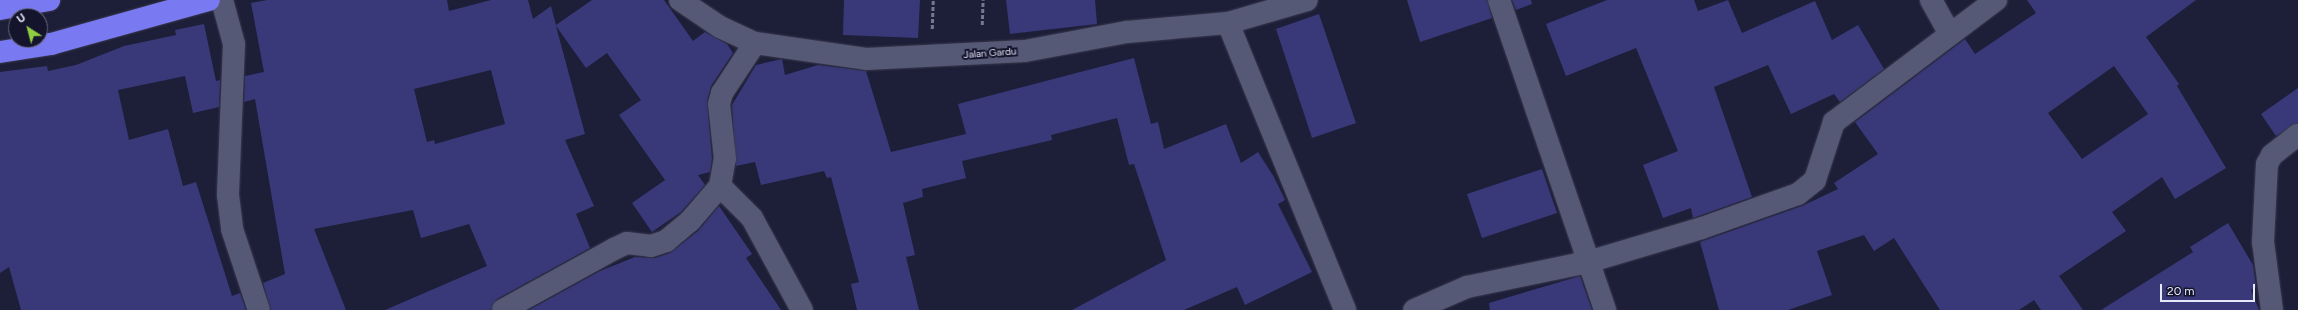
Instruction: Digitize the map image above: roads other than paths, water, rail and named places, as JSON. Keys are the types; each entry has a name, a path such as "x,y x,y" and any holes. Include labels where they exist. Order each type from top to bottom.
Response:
{"highway":[{"path":"0,9 49,0"},
{"path":"0,52 51,44 209,0"}],"street":[{"path":"222,0 234,44 228,195 232,230 259,310"},
{"name":"Jalan Gardu","path":"680,0 720,26 755,43 866,59 930,57 1025,51 1127,32 1228,23 1308,0"},
{"path":"1498,0 1605,310"},
{"path":"1931,0 1950,34"},
{"path":"1414,310 1467,287 1588,262 1702,228 1809,188 1834,122 1996,0"},
{"path":"1228,23 1345,310"},
{"path":"503,310 542,286 627,243 651,246 666,241 690,222 720,186 725,159 719,104 722,93 755,43"},
{"path":"2272,310 2263,242 2267,164 2272,154 2298,135"},
{"path":"720,186 752,218 802,310"}]}
